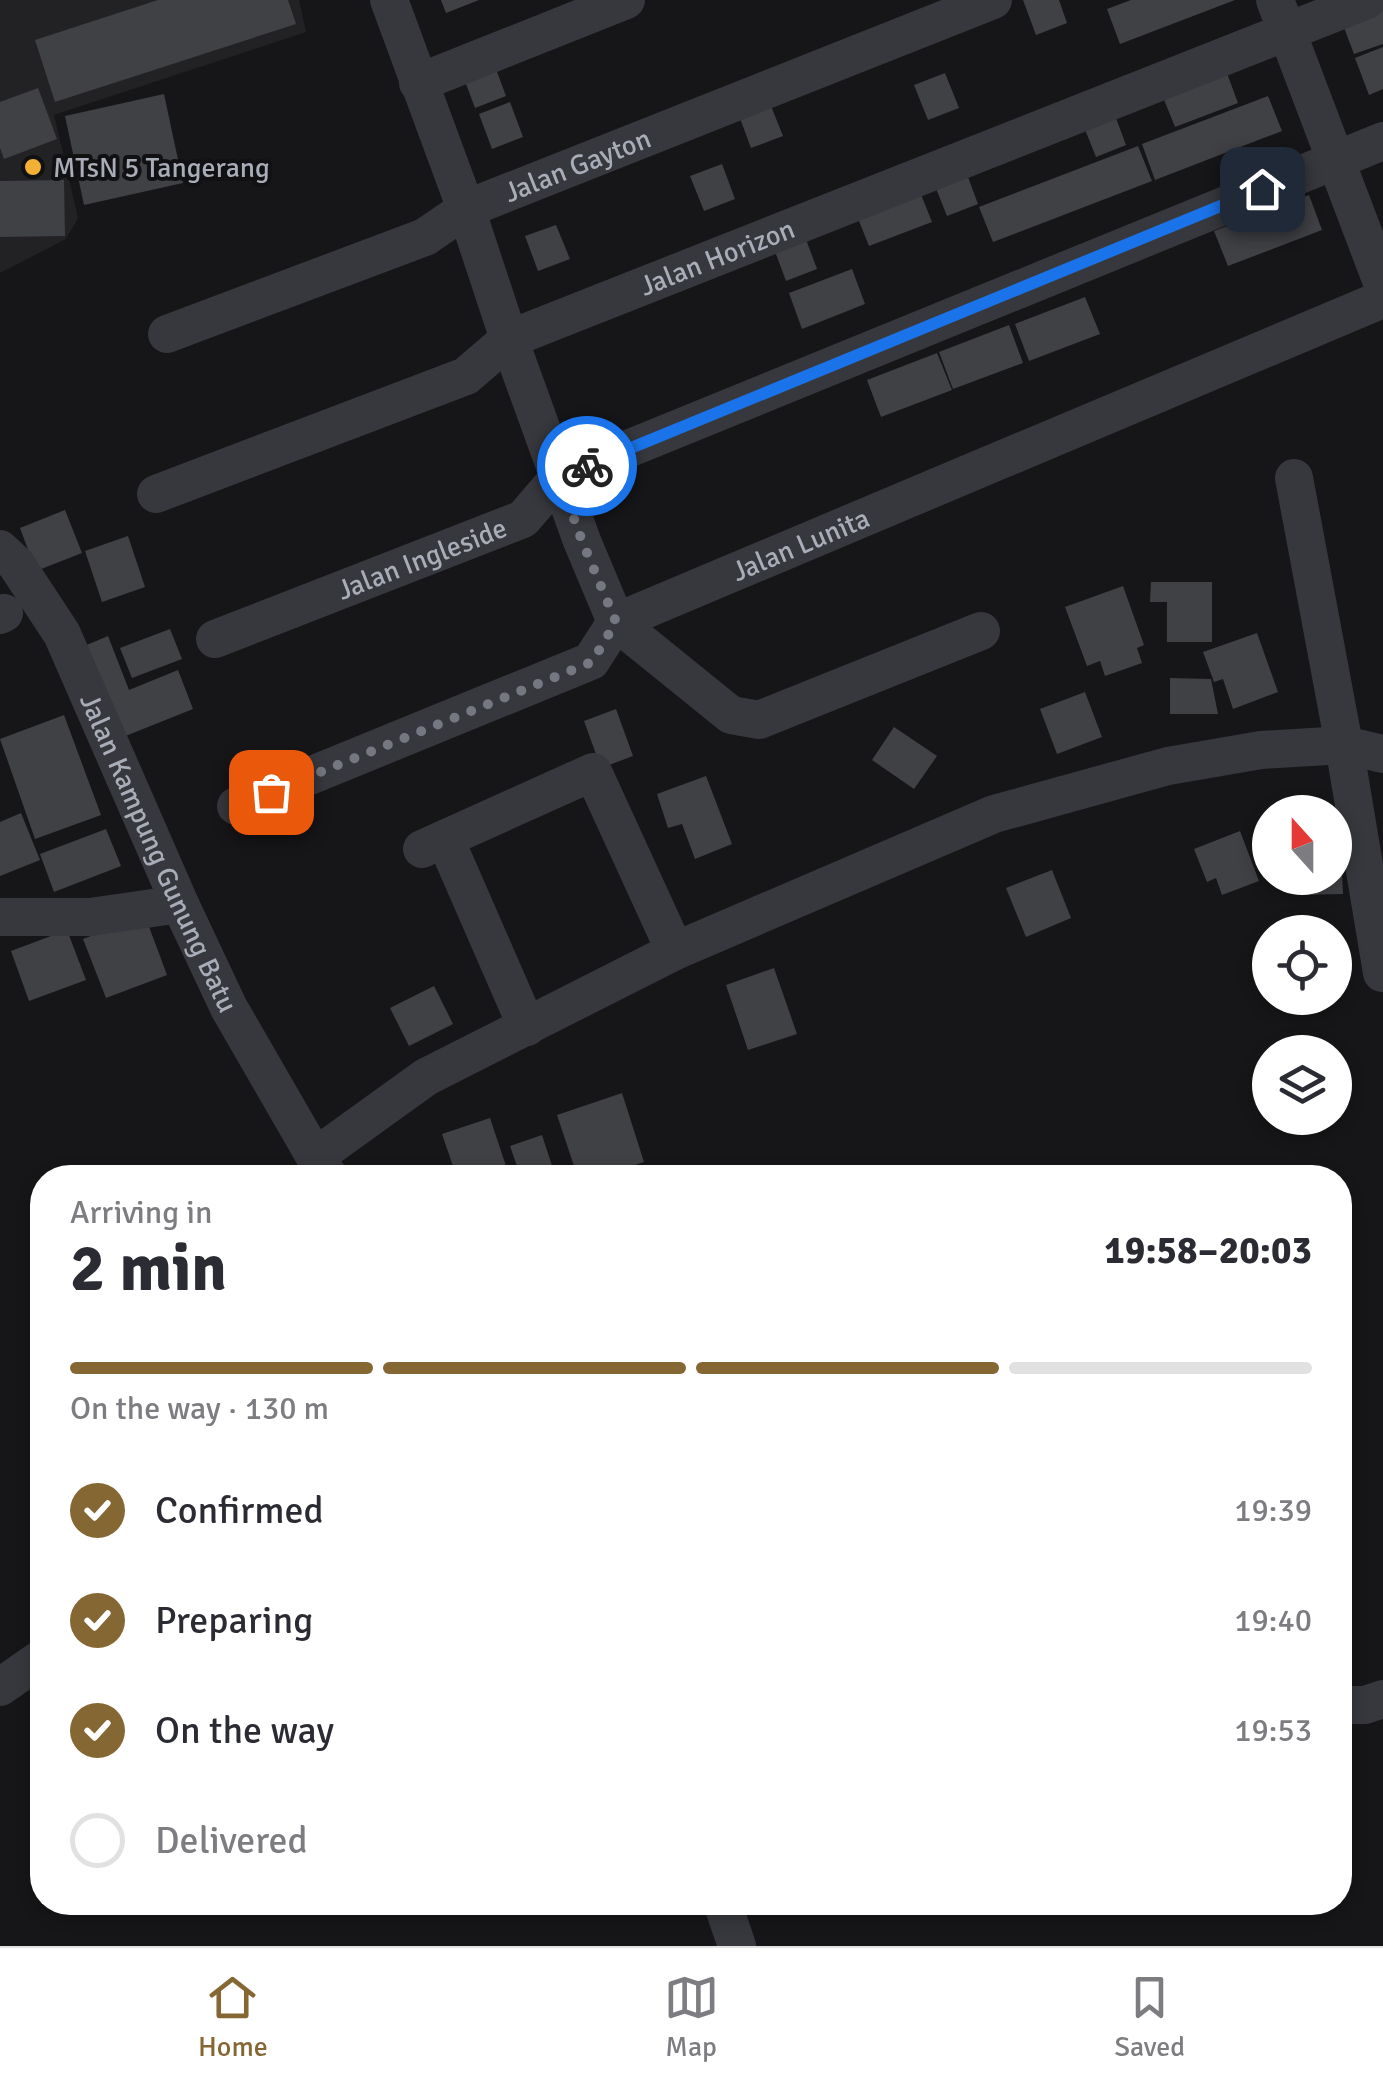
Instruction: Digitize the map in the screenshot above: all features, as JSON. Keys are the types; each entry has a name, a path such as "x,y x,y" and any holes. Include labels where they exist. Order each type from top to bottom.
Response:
{"street":[{"path":"389,0 582,541 616,622 731,714 759,720 981,631"},
{"path":"418,83 626,0"},
{"name":"Jalan Gayton","path":"167,334 424,237 466,209 993,0"},
{"name":"Jalan Horizon","path":"156,494 466,376 509,339 1281,16 1367,0"},
{"path":"1281,16 1383,285"},
{"name":"Jalan Ingleside","path":"215,639 523,519 559,477 1383,141"},
{"name":"Jalan Lunita","path":"616,622 1383,299"},
{"path":"1294,478 1382,973"},
{"name":"Jalan Kampung Gunung Batu","path":"0,550 16,564 62,634 230,1008 322,1165"},
{"path":"236,806 592,662 616,622"},
{"path":"325,1165 426,1077 675,952 994,814 1168,766 1260,750 1344,745 1383,754"},
{"path":"527,1026 433,844 593,772 675,952"},
{"path":"0,917 90,917 180,904"},
{"path":"0,1687 30,1666"},
{"path":"1352,1705 1365,1706 1383,1699"},
{"path":"726,1915 737,1946"}],"shaded area":[{"name":"MTsN 5 Tangerang","path":"0,0 299,0 306,32 54,115 78,218 66,239 0,273"}],"building":[{"path":"158,0 288,0 296,24 55,102 35,40"},
{"path":"441,0 479,0 446,13"},
{"path":"1023,0 1059,0 1067,23 1036,35"},
{"path":"1131,0 1235,0 1120,44 1107,9"},
{"path":"1383,1 1383,44 1354,54 1340,17"},
{"path":"1383,47 1383,89 1369,95 1355,58"},
{"path":"493,61 506,96 475,108 462,73"},
{"path":"1225,68 1238,103 1175,127 1161,92"},
{"path":"945,73 959,108 928,120 914,85"},
{"path":"38,88 57,139 4,159 0,148 0,102"},
{"path":"164,94 183,183 84,205 65,116"},
{"path":"1268,96 1282,131 1155,180 1142,144"},
{"path":"769,101 783,136 751,148 738,113"},
{"path":"510,102 523,137 492,149 479,114"},
{"path":"1113,110 1126,145 1096,157 1082,122"},
{"path":"1138,146 1152,181 993,242 979,207"},
{"path":"722,164 735,199 704,211 690,176"},
{"path":"965,169 978,204 947,216 933,181"},
{"path":"64,180 65,236 0,237 0,181"},
{"path":"918,187 932,222 869,246 855,211"},
{"path":"1309,195 1322,230 1228,266 1214,231"},
{"path":"556,225 570,259 538,271 525,236"},
{"path":"804,234 817,269 786,281 773,246"},
{"path":"852,269 865,304 802,329 789,293"},
{"path":"1085,297 1100,334 1029,361 1015,324"},
{"path":"1009,325 1023,363 953,389 939,352"},
{"path":"937,353 952,390 881,417 867,380"},
{"path":"65,510 82,553 36,571 20,528"},
{"path":"128,536 145,587 102,602 85,551"},
{"path":"1151,582 1212,582 1212,642 1167,642 1167,602 1150,602"},
{"path":"1123,586 1144,645 1137,648 1142,663 1105,676 1100,661 1087,666 1065,607"},
{"path":"170,629 182,659 132,678 120,648"},
{"path":"1257,633 1278,692 1233,709 1223,679 1214,682 1203,652"},
{"path":"108,636 129,690 178,670 193,709 118,739 82,647"},
{"path":"1170,678 1211,679 1218,714 1170,714"},
{"path":"1085,692 1102,737 1057,754 1040,709"},
{"path":"616,709 633,756 601,768 584,721"},
{"path":"64,715 101,815 35,839 0,739"},
{"path":"894,727 937,756 914,789 872,760"},
{"path":"706,776 732,844 695,859 682,824 668,828 657,794"},
{"path":"21,813 40,860 0,876 0,822"},
{"path":"106,829 121,866 54,892 40,854"},
{"path":"1240,831 1252,863 1252,884 1222,895 1216,878 1207,882 1194,849"},
{"path":"1052,870 1071,918 1026,937 1006,888"},
{"path":"145,916 167,975 106,998 83,939"},
{"path":"67,930 86,980 29,1001 11,951"},
{"path":"774,968 797,1034 748,1050 726,985"},
{"path":"434,986 453,1024 409,1046 390,1008"},
{"path":"622,1093 644,1162 574,1165 557,1115"},
{"path":"490,1118 506,1165 453,1165 442,1134"},
{"path":"542,1135 552,1165 517,1165 510,1146"}],"way so far":[{"path":"271,792 592,662 616,622 559,477 587,466"}],"place":[{"name":"MTsN 5 Tangerang","path":"33,167"}],"route":[{"path":"587,466 1262,189"}]}
